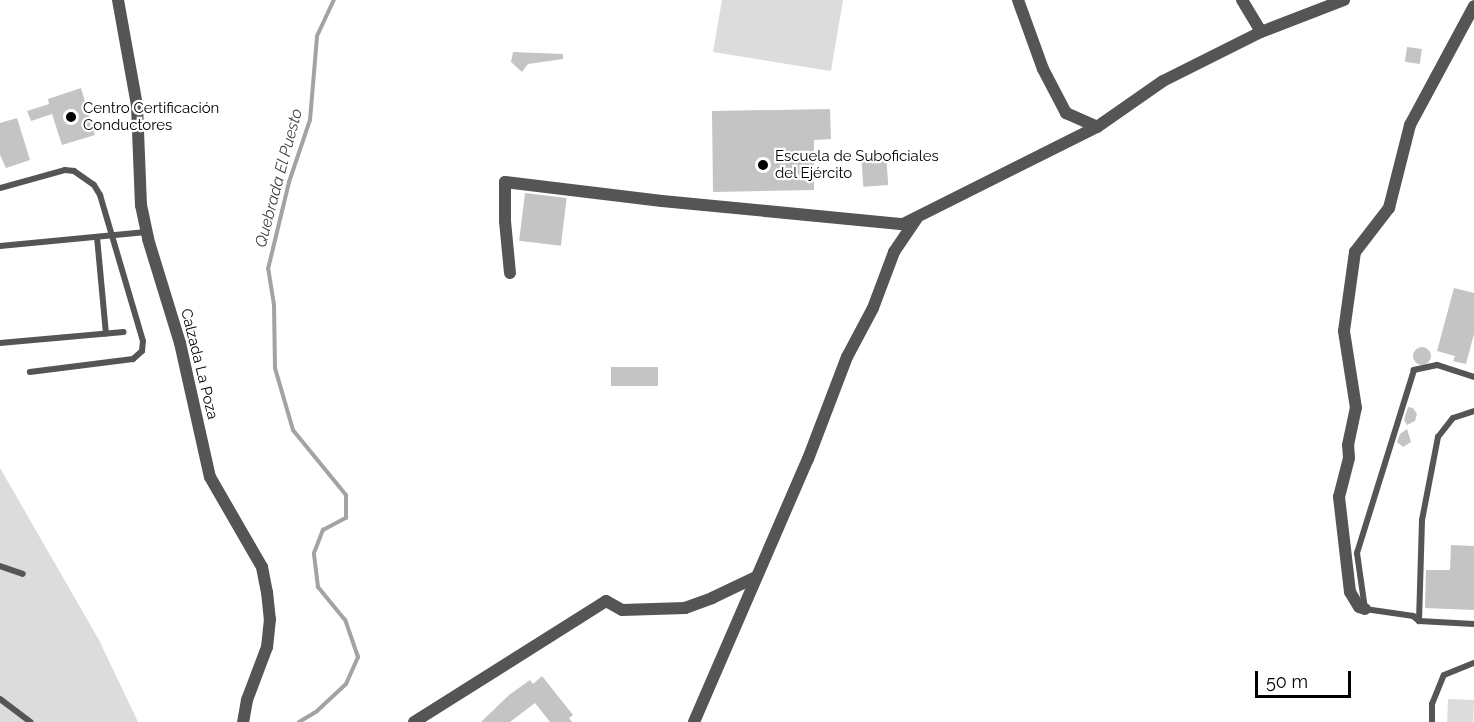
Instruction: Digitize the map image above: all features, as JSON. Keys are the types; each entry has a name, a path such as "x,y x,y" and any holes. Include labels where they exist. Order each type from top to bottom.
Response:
{"street":[{"name":"Calzada La Poza","path":"118,0 137,106 141,205 147,232 180,343 210,477 262,567 267,592 270,619 267,647 247,700 243,722"},
{"path":"1018,0 1043,69 1066,113 1097,127"},
{"path":"1242,0 1261,32"},
{"path":"510,273 505,221 505,182 662,201 903,224 1097,127 1163,81 1261,32 1344,0"},
{"path":"1365,609 1359,607 1350,592 1339,497 1349,458 1348,445 1356,408 1344,331 1355,252 1389,208 1410,125 1474,6"},
{"path":"694,722 812,449 847,357 873,308 894,252 916,218"},
{"path":"414,722 606,602 622,610 685,608 756,577"}],"lane":[{"path":"0,188 65,170 74,171 94,185 100,195 141,329 142,351 133,359 30,372"},
{"path":"0,237 2,245 147,232"},
{"path":"98,237 106,334"},
{"path":"0,343 124,332"},
{"path":"1474,377 1437,365 1414,370 1357,553 1365,609 1413,616 1419,621 1474,624"},
{"path":"1419,621 1422,520 1438,437 1454,418 1474,411"},
{"path":"0,566 23,574"},
{"path":"1432,722 1432,704 1443,675 1474,663"},
{"path":"0,699 30,722"}],"shaded area":[{"path":"722,0 843,0 831,71 713,52"},
{"path":"0,468 99,640 138,722 0,722"},
{"path":"1448,699 1474,700 1473,722 1447,722"}],"building":[{"path":"1407,47 1422,49 1420,64 1405,62"},
{"path":"513,52 563,54 563,59 528,64 522,72 511,62"},
{"name":"Centro Certificación Conductores","path":"81,88 95,135 62,145 52,114 31,121 27,111 49,104 48,99"},
{"name":"Escuela de Suboficiales del Ejército","path":"830,109 831,139 814,140 814,190 713,192 712,111"},
{"path":"17,118 30,160 6,168 0,155 0,123"},
{"path":"886,153 888,185 863,187 861,155"},
{"path":"525,193 567,198 561,246 519,241"},
{"path":"1454,288 1474,293 1474,334 1466,364 1453,361 1455,356 1437,351"},
{"path":"1422,347 1428,350 1431,356 1428,362 1422,365 1416,362 1413,356 1416,350"},
{"path":"611,367 658,367 658,386 611,386"},
{"path":"1408,407 1413,408 1417,414 1415,421 1407,425 1404,420"},
{"path":"1407,429 1411,442 1403,447 1397,442 1400,434"},
{"path":"1451,545 1474,546 1474,610 1425,608 1426,570 1450,570"},
{"path":"542,676 573,715 569,718 572,722 550,722 535,703 510,722 481,722 509,695 530,680 533,684"}],"waterway":[{"name":"Quebrada El Puesto","path":"299,722 317,711 346,684 358,657 345,620 318,587 314,553 323,530 346,518 346,495 293,430 275,368 274,305 268,269 289,182 310,120 317,36 334,0"}],"place":[{"name":"Centro Certificación Conductores","path":"71,117"},
{"name":"Escuela de Suboficiales del Ejército","path":"763,165"}]}
